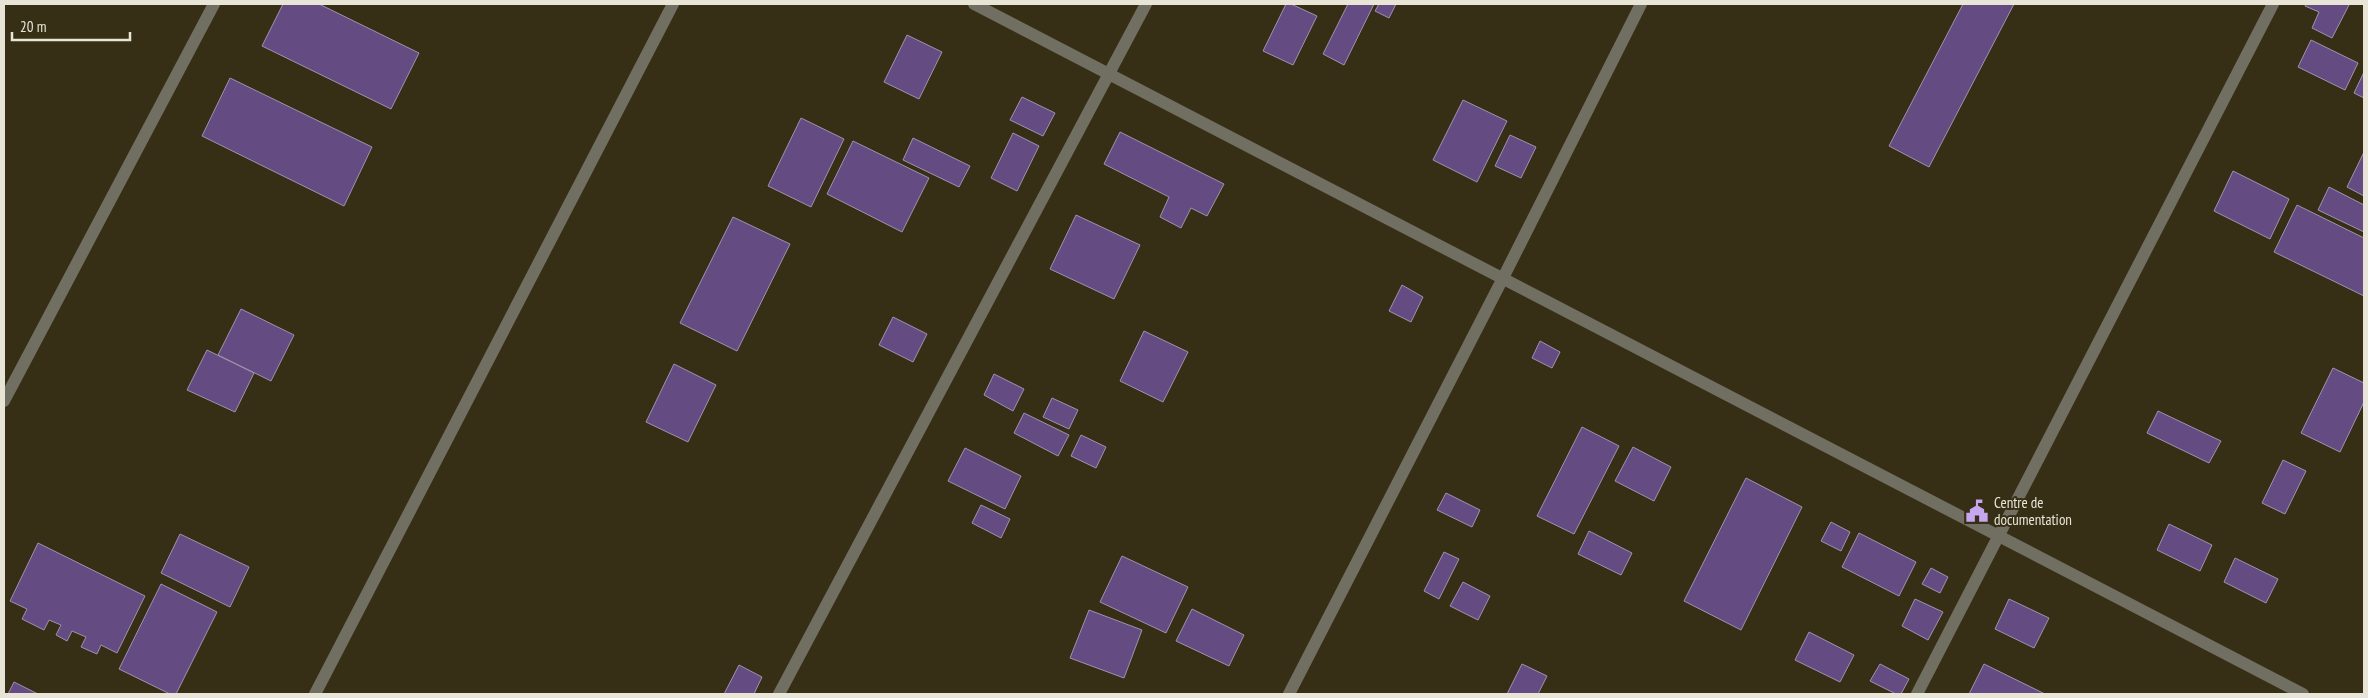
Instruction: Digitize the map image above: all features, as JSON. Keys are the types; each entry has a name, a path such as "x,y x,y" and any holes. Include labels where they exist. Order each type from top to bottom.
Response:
{"street":[{"path":"4,401 214,4"},
{"path":"315,694 673,4"},
{"path":"974,4 2303,694"},
{"path":"779,694 1146,4"},
{"path":"1289,694 1503,278 1641,4"},
{"path":"1918,694 2273,4"}],"building":[{"path":"283,4 319,4 419,53 391,109 262,46"},
{"path":"1286,4 1291,4 1317,16 1293,65 1263,51"},
{"path":"1348,4 1374,4 1344,65 1323,54"},
{"path":"1379,4 1396,4 1389,18 1375,11"},
{"path":"1963,4 2014,4 1929,167 1889,146"},
{"path":"2306,4 2349,5 2332,38 2312,28 2319,12 2305,6"},
{"path":"907,35 942,52 919,99 884,82"},
{"path":"2311,40 2358,63 2345,90 2298,67"},
{"path":"2364,72 2364,98 2354,93"},
{"path":"230,78 372,147 344,206 202,136"},
{"path":"1022,97 1055,113 1043,136 1010,120"},
{"path":"1463,100 1507,121 1477,182 1433,160"},
{"path":"801,118 844,139 811,207 768,186"},
{"path":"1120,132 1224,184 1207,216 1191,208 1181,228 1160,217 1169,197 1104,164"},
{"path":"1013,133 1039,146 1017,191 991,178"},
{"path":"1510,135 1536,147 1521,178 1495,166"},
{"path":"913,138 970,166 959,187 903,160"},
{"path":"853,141 929,178 902,232 827,194"},
{"path":"2364,152 2364,196 2347,187"},
{"path":"2233,171 2289,199 2270,239 2214,211"},
{"path":"2329,187 2364,205 2364,232 2318,210"},
{"path":"2297,205 2364,238 2364,296 2274,252"},
{"path":"1076,215 1140,245 1114,299 1050,269"},
{"path":"733,217 790,244 737,351 680,323"},
{"path":"1402,285 1423,297 1411,322 1389,311"},
{"path":"241,309 294,335 271,381 218,355"},
{"path":"893,317 927,334 913,362 879,345"},
{"path":"1144,331 1188,352 1163,402 1120,381"},
{"path":"1540,341 1560,352 1552,368 1532,358"},
{"path":"207,350 254,373 235,412 187,390"},
{"path":"674,364 716,385 688,442 646,422"},
{"path":"2333,368 2364,383 2364,402 2340,452 2301,433"},
{"path":"994,374 1024,389 1013,411 984,395"},
{"path":"1052,398 1078,410 1069,429 1043,417"},
{"path":"2158,411 2221,441 2209,463 2147,433"},
{"path":"1024,413 1069,435 1058,456 1014,433"},
{"path":"1582,427 1619,446 1574,534 1537,516"},
{"path":"1081,435 1106,447 1096,468 1071,456"},
{"path":"1633,447 1671,467 1654,501 1615,481"},
{"path":"965,448 1021,476 1005,509 948,481"},
{"path":"2283,460 2306,471 2285,514 2262,503"},
{"path":"1746,478 1802,507 1741,630 1684,601"},
{"path":"1446,493 1480,510 1472,527 1437,510"},
{"path":"981,505 1010,519 1001,538 972,523"},
{"path":"1831,522 1850,532 1841,551 1821,541"},
{"path":"2169,524 2212,545 2200,571 2157,550"},
{"path":"1589,531 1632,553 1621,575 1578,554"},
{"path":"1859,533 1916,562 1899,596 1842,567"},
{"path":"180,534 249,567 230,607 161,573"},
{"path":"38,543 145,596 117,653 101,645 97,654 81,647 86,637 72,631 67,641 56,635 61,625 49,620 44,630 22,619 27,609 10,601"},
{"path":"1444,552 1459,559 1439,599 1424,591"},
{"path":"1122,556 1188,587 1166,633 1100,602"},
{"path":"2235,558 2278,579 2266,603 2224,582"},
{"path":"1931,568 1948,577 1940,593 1922,584"},
{"path":"1463,582 1490,596 1478,620 1450,606"},
{"path":"161,584 217,612 176,694 170,694 119,669"},
{"path":"1915,599 1943,612 1928,640 1902,626"},
{"path":"2009,599 2049,618 2034,648 1995,629"},
{"path":"1192,609 1244,635 1229,666 1176,641"},
{"path":"1089,610 1142,630 1124,678 1070,658"},
{"path":"1809,632 1854,655 1840,682 1795,660"},
{"path":"1522,664 1547,676 1538,694 1507,694"},
{"path":"1880,664 1909,679 1901,694 1896,694 1870,681"},
{"path":"1984,664 2045,694 1969,694"},
{"path":"739,665 762,677 754,694 724,694"},
{"path":"14,682 38,694 8,694"}],"place":[{"name":"Centre de documentation","path":"1977,511"}]}
